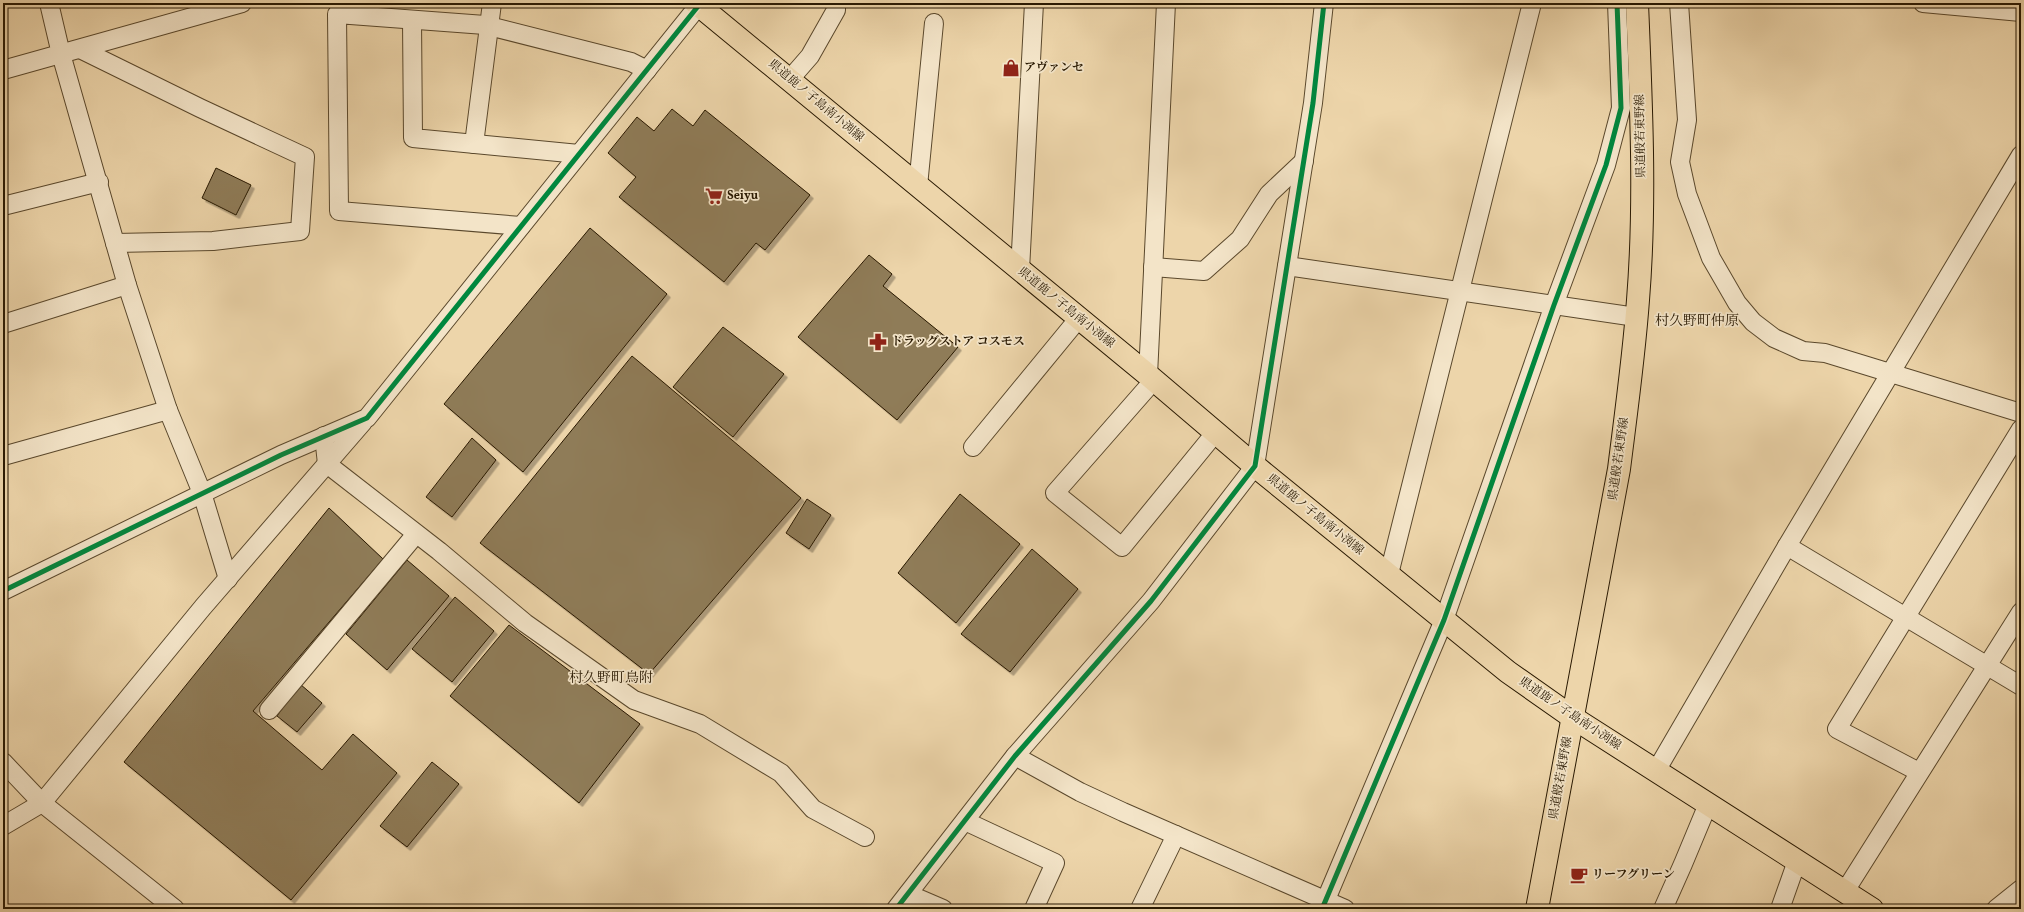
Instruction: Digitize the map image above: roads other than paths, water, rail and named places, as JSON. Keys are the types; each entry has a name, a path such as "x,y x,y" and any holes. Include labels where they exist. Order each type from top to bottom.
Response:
{"main road":[{"name":"県道般若東野線","path":"1537,909 1620,469 1636,317 1642,154 1637,3"},
{"name":"県道鹿ノ子島南小渕線","path":"697,4 1151,377 1255,466 1508,672 1572,718 1872,909"}],"street":[{"path":"49,3 61,54 99,182 127,284 168,410 202,493 228,579"},
{"path":"3,70 242,3"},
{"path":"474,144 492,3"},
{"path":"790,79 810,56 836,10 836,3"},
{"path":"1020,270 1034,3"},
{"path":"1166,3 1153,267 1151,377 1055,493 1122,547 1216,432"},
{"path":"896,909 1015,756 1135,622 1255,466 1313,103 1324,3"},
{"path":"1389,574 1532,3"},
{"path":"1324,905 1444,620 1554,305 1606,165 1620,108 1616,3"},
{"path":"1680,3 1687,120 1680,162 1687,194 1711,258 1737,303 1753,322 1774,338 1802,351 1825,353 2021,413"},
{"path":"1932,3 2021,12"},
{"path":"3,826 42,803 228,579 367,418 647,70 697,4"},
{"path":"521,226 339,211 337,14 490,26 631,62 647,70"},
{"path":"412,20 413,138 579,154"},
{"path":"918,186 934,23"},
{"path":"80,49 200,108 305,157 300,231 213,241 115,243"},
{"path":"1656,771 1787,546 1892,373 2021,155"},
{"path":"1153,267 1204,271 1240,239 1269,194 1304,161"},
{"path":"3,206 99,182"},
{"path":"1287,266 1636,317"},
{"path":"3,324 127,284"},
{"path":"973,447 1079,318"},
{"path":"3,456 168,410"},
{"path":"3,590 202,493 324,436 367,418"},
{"path":"1919,772 1837,729 2021,429"},
{"path":"324,436 327,464 525,623 634,700 700,724 781,773 814,809 865,837"},
{"path":"269,710 416,534"},
{"path":"1787,546 1987,664 2021,686"},
{"path":"1845,891 2021,612"},
{"path":"1015,756 1080,792 1176,835 1324,905 1345,909"},
{"path":"3,762 42,803 175,909"},
{"path":"1663,909 1708,804"},
{"path":"965,821 1055,863 1034,909"},
{"path":"1140,909 1176,835"},
{"path":"1780,909 1797,861"},
{"path":"1996,909 2021,889"},
{"path":"908,894 943,909"}],"place":[{"name":"アヴァンセ","path":"1011,68"},
{"name":"Seiyu","path":"714,196"},
{"name":"ドラッグストア コスモス","path":"878,342"},
{"name":"リーフグリーン","path":"1579,875"}],"district":[{"name":"村久野町仲原","path":"1697,321"},
{"name":"村久野町鳥附","path":"611,678"}]}
